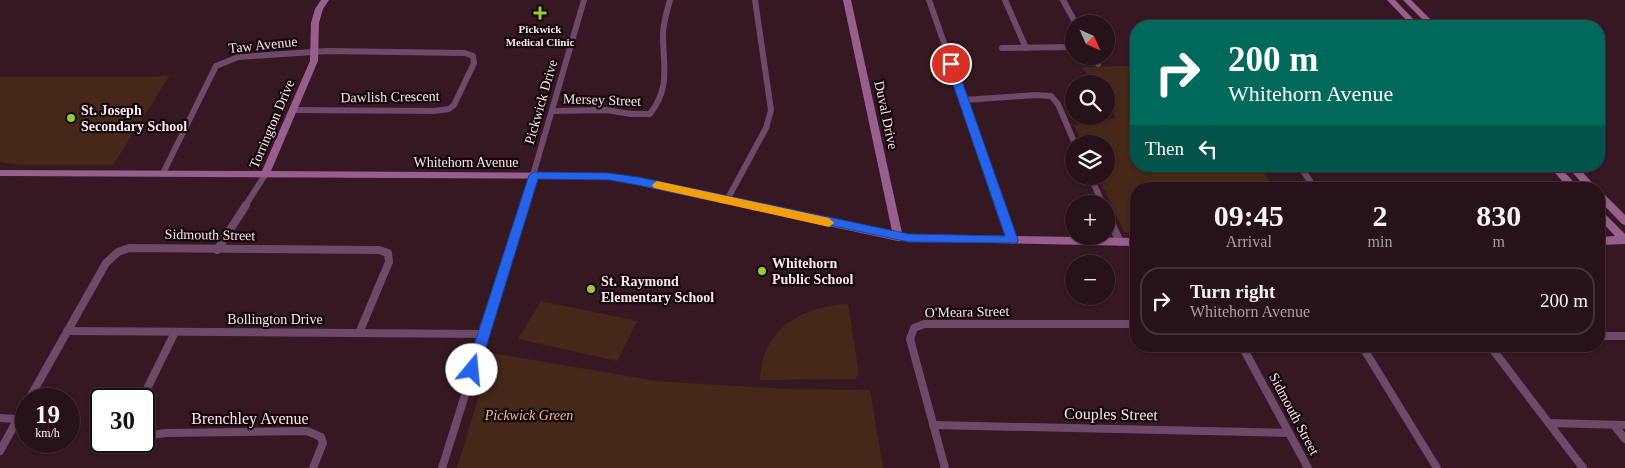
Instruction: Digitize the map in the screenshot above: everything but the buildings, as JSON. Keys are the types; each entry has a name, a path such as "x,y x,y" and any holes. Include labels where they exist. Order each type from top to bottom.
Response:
{"street":[{"name":"Torrington Drive","path":"217,250 266,175 314,61 315,23 319,9 325,0"},
{"name":"Pickwick Drive","path":"442,468 554,111 584,0"},
{"name":"Mersey Street","path":"554,111 606,110 631,114 650,114 657,106 664,91 667,73 663,34 670,0"},
{"path":"727,200 766,128 771,110 755,0"},
{"name":"Duval Drive","path":"847,0 898,237"},
{"path":"929,0 1013,240"},
{"path":"1005,0 1026,48"},
{"path":"1063,0 1071,15"},
{"path":"1391,0 1410,20"},
{"path":"1407,0 1427,20"},
{"path":"1002,48 1065,48"},
{"name":"Dawlish Crescent","path":"292,110 434,111 449,109 454,105 474,63 473,56 464,53 314,52"},
{"name":"Taw Avenue","path":"163,173 216,66 238,58 314,52"},
{"path":"964,100 1036,95 1051,96 1058,104 1071,135"},
{"path":"1559,172 1568,182"},
{"path":"1577,172 1587,182"},
{"name":"Whitehorn Avenue","path":"0,173 609,176 898,237 1130,242"},
{"path":"1605,200 1625,221"},
{"path":"1605,219 1625,240"},
{"path":"1115,231 1120,242"},
{"path":"1605,241 1625,240"},
{"name":"Sidmouth Street","path":"36,388 106,263 118,252 138,247 217,250 379,250 388,253 389,262 359,333"},
{"name":"O'Meara Street","path":"945,468 910,339 914,328 924,324 1130,324"},
{"name":"Bollington Drive","path":"67,332 484,334"},
{"path":"147,388 175,332"},
{"path":"1605,336 1625,336"},
{"name":"Sidmouth Street","path":"1245,352 1308,468"},
{"path":"1366,352 1437,468"},
{"path":"1495,352 1584,468"},
{"path":"0,418 15,418"},
{"path":"1549,423 1625,425"},
{"path":"0,451 15,424"},
{"name":"Couples Street","path":"933,425 1289,433"},
{"path":"1614,425 1625,439"},
{"name":"Brenchley Avenue","path":"155,434 308,432 322,437 323,443 313,468"}],"green space":[{"path":"1130,66 1130,172 1264,172 1270,182 1130,182 1130,232 1124,232 1115,213 1115,195 1107,195 1102,185 1115,185 1115,135 1079,135 1074,125 1115,125 1115,75 1088,75 1082,67"},
{"path":"170,75 113,165 20,165 0,162 0,77 149,77"},
{"path":"541,301 637,321 617,361 518,339"},
{"path":"848,304 859,374 855,379 760,380 762,362 768,347 776,334 787,324 800,315 815,310"},
{"name":"Pickwick Green","path":"492,353 657,381 785,389 870,390 883,468 457,468"}],"slow traffic":[{"path":"657,185 829,223"}],"place":[{"name":"Pickwick Medical Clinic","path":"540,13"},
{"name":"St. Joseph Secondary School","path":"71,118"},
{"name":"Whitehorn Public School","path":"762,271"},
{"name":"St. Raymond Elementary School","path":"591,289"}],"route":[{"path":"472,370 534,175 609,176 853,228 909,238 1013,240 951,64"}]}
